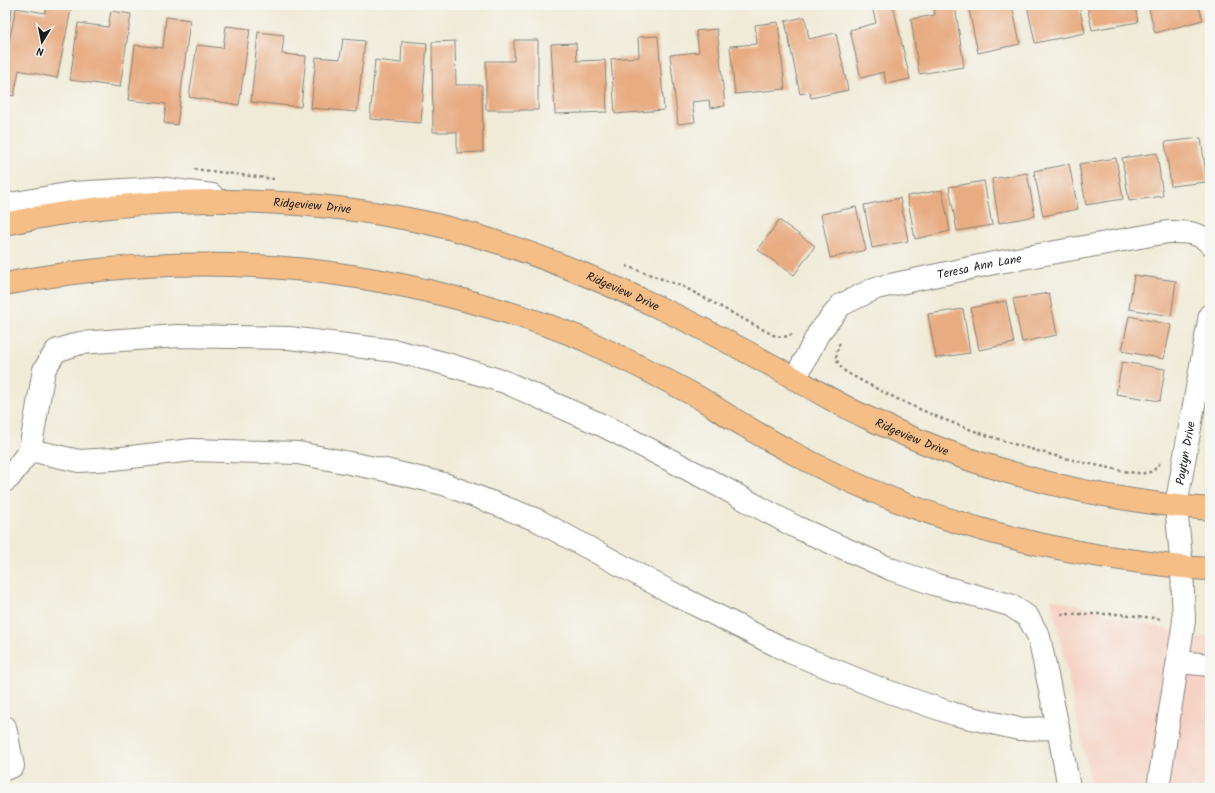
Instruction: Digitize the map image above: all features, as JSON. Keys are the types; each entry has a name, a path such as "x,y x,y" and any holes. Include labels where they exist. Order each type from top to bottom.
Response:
{"main road":[{"name":"Ridgeview Drive","path":"5,224 76,211 131,205 234,201 326,207 430,224 489,240 553,262 661,308 866,418 965,458 1068,488 1120,498 1210,509"},
{"path":"5,284 101,269 152,266 256,266 344,275 399,284 446,295 538,322 583,340 701,399 746,427 793,453 841,477 912,506 992,532 1096,556 1182,568 1210,569"}],"street":[{"path":"5,205 72,193 158,188 263,203"},
{"name":"Teresa Ann Lane","path":"795,379 818,334 841,305 876,288 994,263 1168,232 1190,232 1208,242"},
{"name":"Paytyn Drive","path":"1158,788 1184,621 1182,568 1176,506 1210,315"},
{"path":"5,481 9,478 30,450 44,370 56,352 80,343 176,336 289,338 396,351 447,364 505,382 604,426 796,527 893,570 937,585 1010,606 1028,617 1039,637 1069,788"},
{"path":"30,450 79,461 113,459 192,450 298,453 385,470 444,484 537,520 676,595 790,652 881,689 954,714 1019,729 1058,728"},
{"path":"1178,662 1210,665"},
{"path":"5,727 13,766 5,769"}],"path":[{"path":"834,339 841,342 836,351 837,362 840,368 885,393 955,424 1034,450 1142,474 1151,472 1162,459"},
{"path":"1061,614 1120,614 1164,619"}],"shaded area":[{"path":"1051,598 1198,638 1210,636 1210,788 1092,788"}],"building":[{"path":"5,5 13,5 6,41 5,40"},
{"path":"47,5 72,5 57,78 19,70 14,96 5,94 5,61 16,8 45,13"},
{"path":"893,5 910,79 886,84 884,72 861,78 850,30 876,23 872,6"},
{"path":"934,5 955,5 964,67 919,74 911,19 935,15"},
{"path":"968,5 1012,5 1020,44 978,53"},
{"path":"1027,5 1079,5 1085,33 1035,43"},
{"path":"1087,5 1135,5 1138,22 1092,30"},
{"path":"1148,5 1198,5 1203,20 1155,33"},
{"path":"111,11 131,14 120,87 70,80 78,23 108,27"},
{"path":"166,17 190,20 177,125 164,123 166,104 128,100 135,45 163,48"},
{"path":"805,17 809,39 836,33 848,90 811,98 810,92 800,94 785,21"},
{"path":"778,22 785,89 735,94 730,46 757,44 755,25"},
{"path":"226,26 250,29 239,105 189,97 197,45 223,48"},
{"path":"717,29 725,106 710,108 709,100 692,102 695,122 678,124 670,55 699,52 696,31"},
{"path":"258,32 284,35 282,54 306,56 301,107 251,102"},
{"path":"658,36 664,110 615,114 611,59 639,57 638,37"},
{"path":"343,39 365,41 357,112 311,108 316,57 340,59"},
{"path":"514,40 538,40 538,110 486,110 486,61 514,61"},
{"path":"402,41 427,43 421,123 370,119 375,60 401,63"},
{"path":"455,41 456,85 482,85 483,152 457,153 457,132 433,132 432,42"},
{"path":"576,43 577,61 605,60 607,112 555,114 551,44"},
{"path":"1201,138 1207,182 1171,186 1165,142"},
{"path":"1157,153 1163,196 1129,201 1122,158"},
{"path":"1116,158 1123,199 1086,205 1079,164"},
{"path":"1069,164 1078,209 1043,216 1034,171"},
{"path":"1027,173 1035,216 999,223 992,179"},
{"path":"984,181 992,225 957,231 949,187"},
{"path":"942,190 950,231 915,239 907,196"},
{"path":"900,198 908,241 872,248 864,205"},
{"path":"856,207 866,250 830,258 821,214"},
{"path":"779,220 815,246 794,275 758,250"},
{"path":"1134,275 1176,281 1171,316 1129,309"},
{"path":"1049,293 1057,335 1022,342 1013,299"},
{"path":"1006,301 1014,343 979,350 971,308"},
{"path":"963,309 970,353 936,358 928,314"},
{"path":"1129,316 1171,325 1164,359 1122,351"},
{"path":"1122,362 1165,369 1160,401 1116,394"}]}
